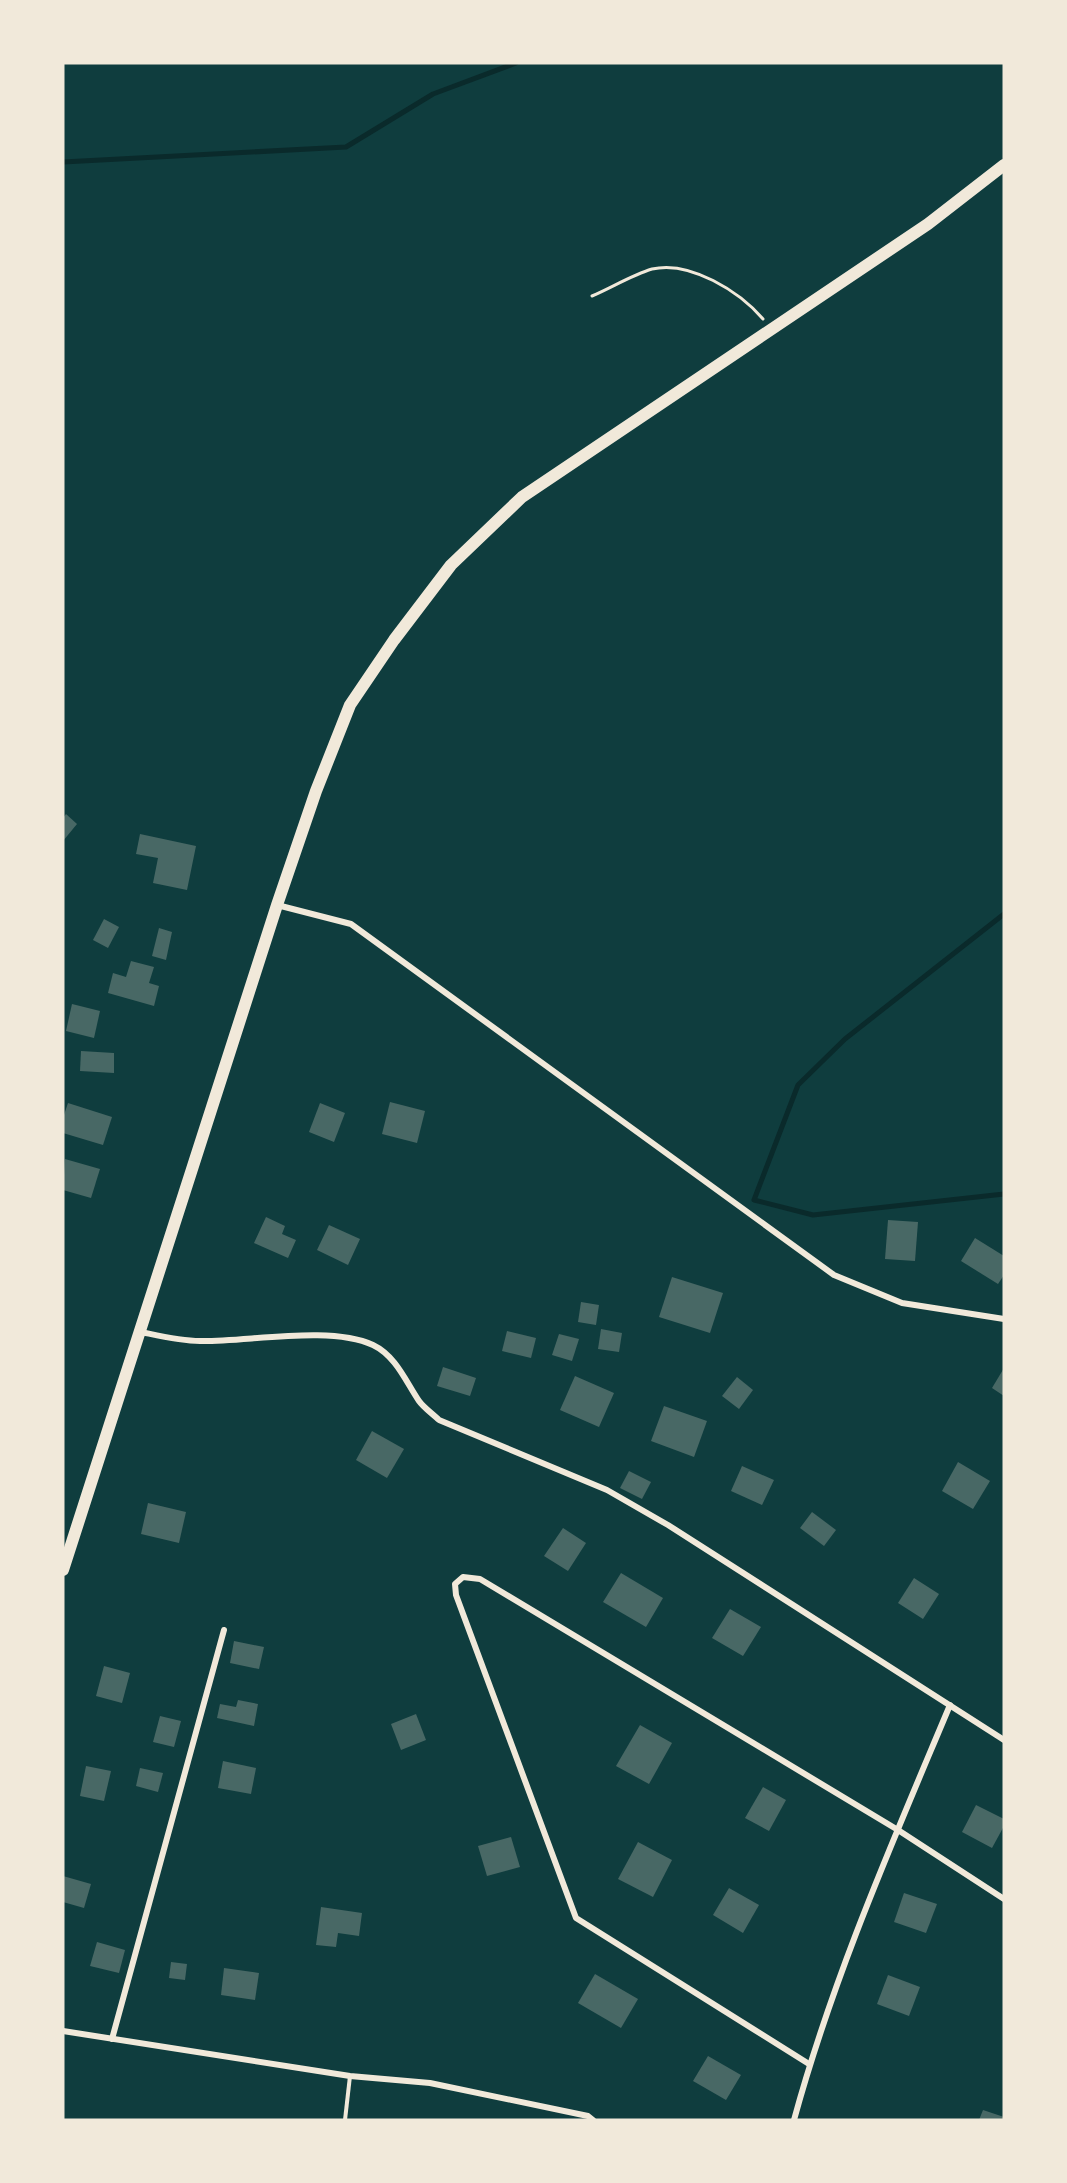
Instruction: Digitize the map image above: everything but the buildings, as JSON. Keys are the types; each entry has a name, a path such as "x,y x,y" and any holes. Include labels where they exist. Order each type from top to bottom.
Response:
{"main road":[{"path":"63,1570 277,905 316,791 350,705 394,640 451,565 522,497 928,224 1004,165"}],"street":[{"path":"277,905 351,924 834,1275 902,1303 1004,1319"},
{"path":"141,1332 200,1341 300,1337 341,1338 374,1345 397,1365 421,1403 439,1420 607,1490 668,1525 1004,1740"},
{"path":"809,2064 576,1918 456,1595 455,1584 463,1578 480,1579 898,1830 1004,1899"},
{"path":"112,2039 224,1630"},
{"path":"794,2120 809,2064 857,1930 950,1705"},
{"path":"63,2031 350,2076 429,2083 552,2107 588,2116 592,2120"}],"lane":[{"path":"345,2120 350,2076"}],"path":[{"path":"592,296 653,269 687,271 727,286 771,329"}],"waterway":[{"path":"63,162 346,147 433,94 516,63"},
{"path":"1004,914 845,1039 798,1085 754,1200 813,1215 1004,1194"}]}
